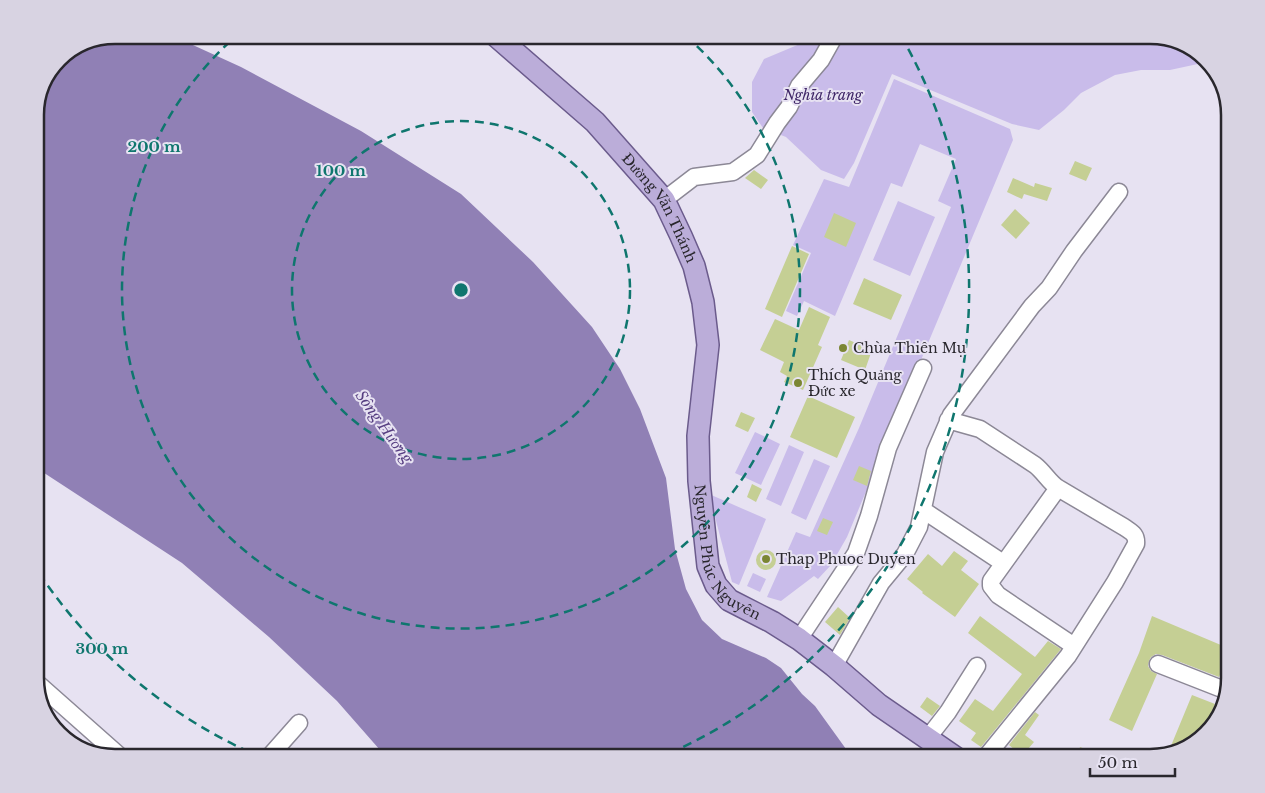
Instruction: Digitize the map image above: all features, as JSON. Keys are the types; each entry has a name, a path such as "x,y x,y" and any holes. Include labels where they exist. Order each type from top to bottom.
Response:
{"main road":[{"name":"Đường Văn Thánh","path":"505,44 595,122 664,200 682,236 694,266 703,302 708,345 698,436"},
{"name":"Nguyễn Phúc Nguyên","path":"698,436 699,481 708,566 716,585 729,600 772,622 799,639 834,666"},
{"path":"834,666 879,705 942,749"}],"street":[{"path":"664,200 694,177 732,172 757,155 789,107 799,86 821,60 830,44"},
{"path":"834,666 881,583 905,554 919,527 935,452 948,420 1032,306 1049,288 1074,251 1119,192"},
{"path":"799,639 856,553 869,516 888,448 923,368"},
{"path":"948,420 980,430 1036,465 1044,472 1052,484 1134,534 1137,538 1136,544 1115,582 1074,646 1054,674 992,749"},
{"path":"1058,488 1003,563 991,581 991,586 998,595 1074,646"},
{"path":"922,510 1003,563"},
{"path":"1158,664 1221,689"},
{"path":"927,739 948,712 977,666"},
{"path":"45,691 112,749"},
{"path":"276,749 298,723"}],"green space":[{"name":"Nghĩa trang","path":"800,44 1160,44 1178,49 1200,63 1170,70 1141,70 1115,75 1081,93 1064,110 1039,130 1012,124 892,74 854,163 844,179 821,170 786,137 763,128 752,112 752,82 764,59"},
{"path":"894,79 1010,129 1013,140 847,537 831,565 818,579 814,576 781,601 767,597 796,532 810,537 859,428 951,207 938,201 956,159 920,144 902,187 891,183 835,316 804,301 797,316 786,311 811,253 793,245 824,179 849,187"},
{"path":"898,201 935,217 910,276 873,260"},
{"path":"755,432 780,444 761,485 735,473"},
{"path":"789,445 804,452 781,506 766,499"},
{"path":"814,459 830,466 806,520 791,513"},
{"path":"709,494 766,519 739,585 732,582"},
{"path":"753,573 766,579 760,592 747,586"}],"water":[{"name":"Sông Hương","path":"191,44 241,67 361,131 461,194 533,262 592,327 620,369 640,409 666,478 675,549 686,589 702,620 722,639 766,658 781,668 802,694 815,706 846,749 379,749 337,701 269,637 182,563 44,473 44,110 46,96 58,71 79,53 101,45"}],"building":[{"path":"1075,161 1092,168 1086,181 1069,174"},
{"path":"754,170 768,180 761,189 745,178"},
{"path":"1013,178 1034,187 1035,183 1052,188 1047,201 1024,194 1022,199 1007,192"},
{"path":"1015,209 1030,223 1016,239 1001,225"},
{"path":"834,213 856,223 846,247 824,237"},
{"path":"792,246 809,254 782,317 765,309"},
{"path":"864,278 902,295 891,320 853,304"},
{"path":"809,307 830,317 818,345 822,347 803,390 784,382 787,376 780,372 784,362 760,350 775,319 799,330"},
{"path":"849,340 872,350 865,370 841,360"},
{"path":"808,396 855,417 837,458 790,437"},
{"path":"741,412 755,418 748,432 735,426"},
{"path":"859,466 871,471 867,486 853,480"},
{"path":"752,484 762,489 756,502 747,497"},
{"path":"823,518 833,522 827,535 817,531"},
{"name":"Thap Phuoc Duyen","path":"766,550 773,553 776,560 773,567 766,570 759,567 756,560 759,553"},
{"path":"954,551 968,561 961,570 979,584 955,617 922,593 907,579 928,554 942,566"},
{"path":"838,607 850,618 840,635 825,622"},
{"path":"980,616 1035,657 1048,641 1061,649 981,747 971,740 976,733 959,721 975,699 993,711 1022,674 968,633"},
{"path":"1152,616 1221,645 1221,672 1219,677 1162,655 1156,654 1151,657 1148,666 1151,671 1157,674 1132,731 1109,720 1139,653"},
{"path":"1192,695 1215,704 1209,719 1201,729 1186,740 1171,746"},
{"path":"927,697 940,706 932,716 920,707"},
{"path":"1035,712 1039,715 1025,735 1034,742 1028,749 1014,749 1009,745"}],"place":[{"name":"Chùa Thiên Mụ","path":"843,348"},
{"name":"Thích Quảng Đức xe","path":"798,383"},
{"name":"Thap Phuoc Duyen","path":"766,559"}]}
